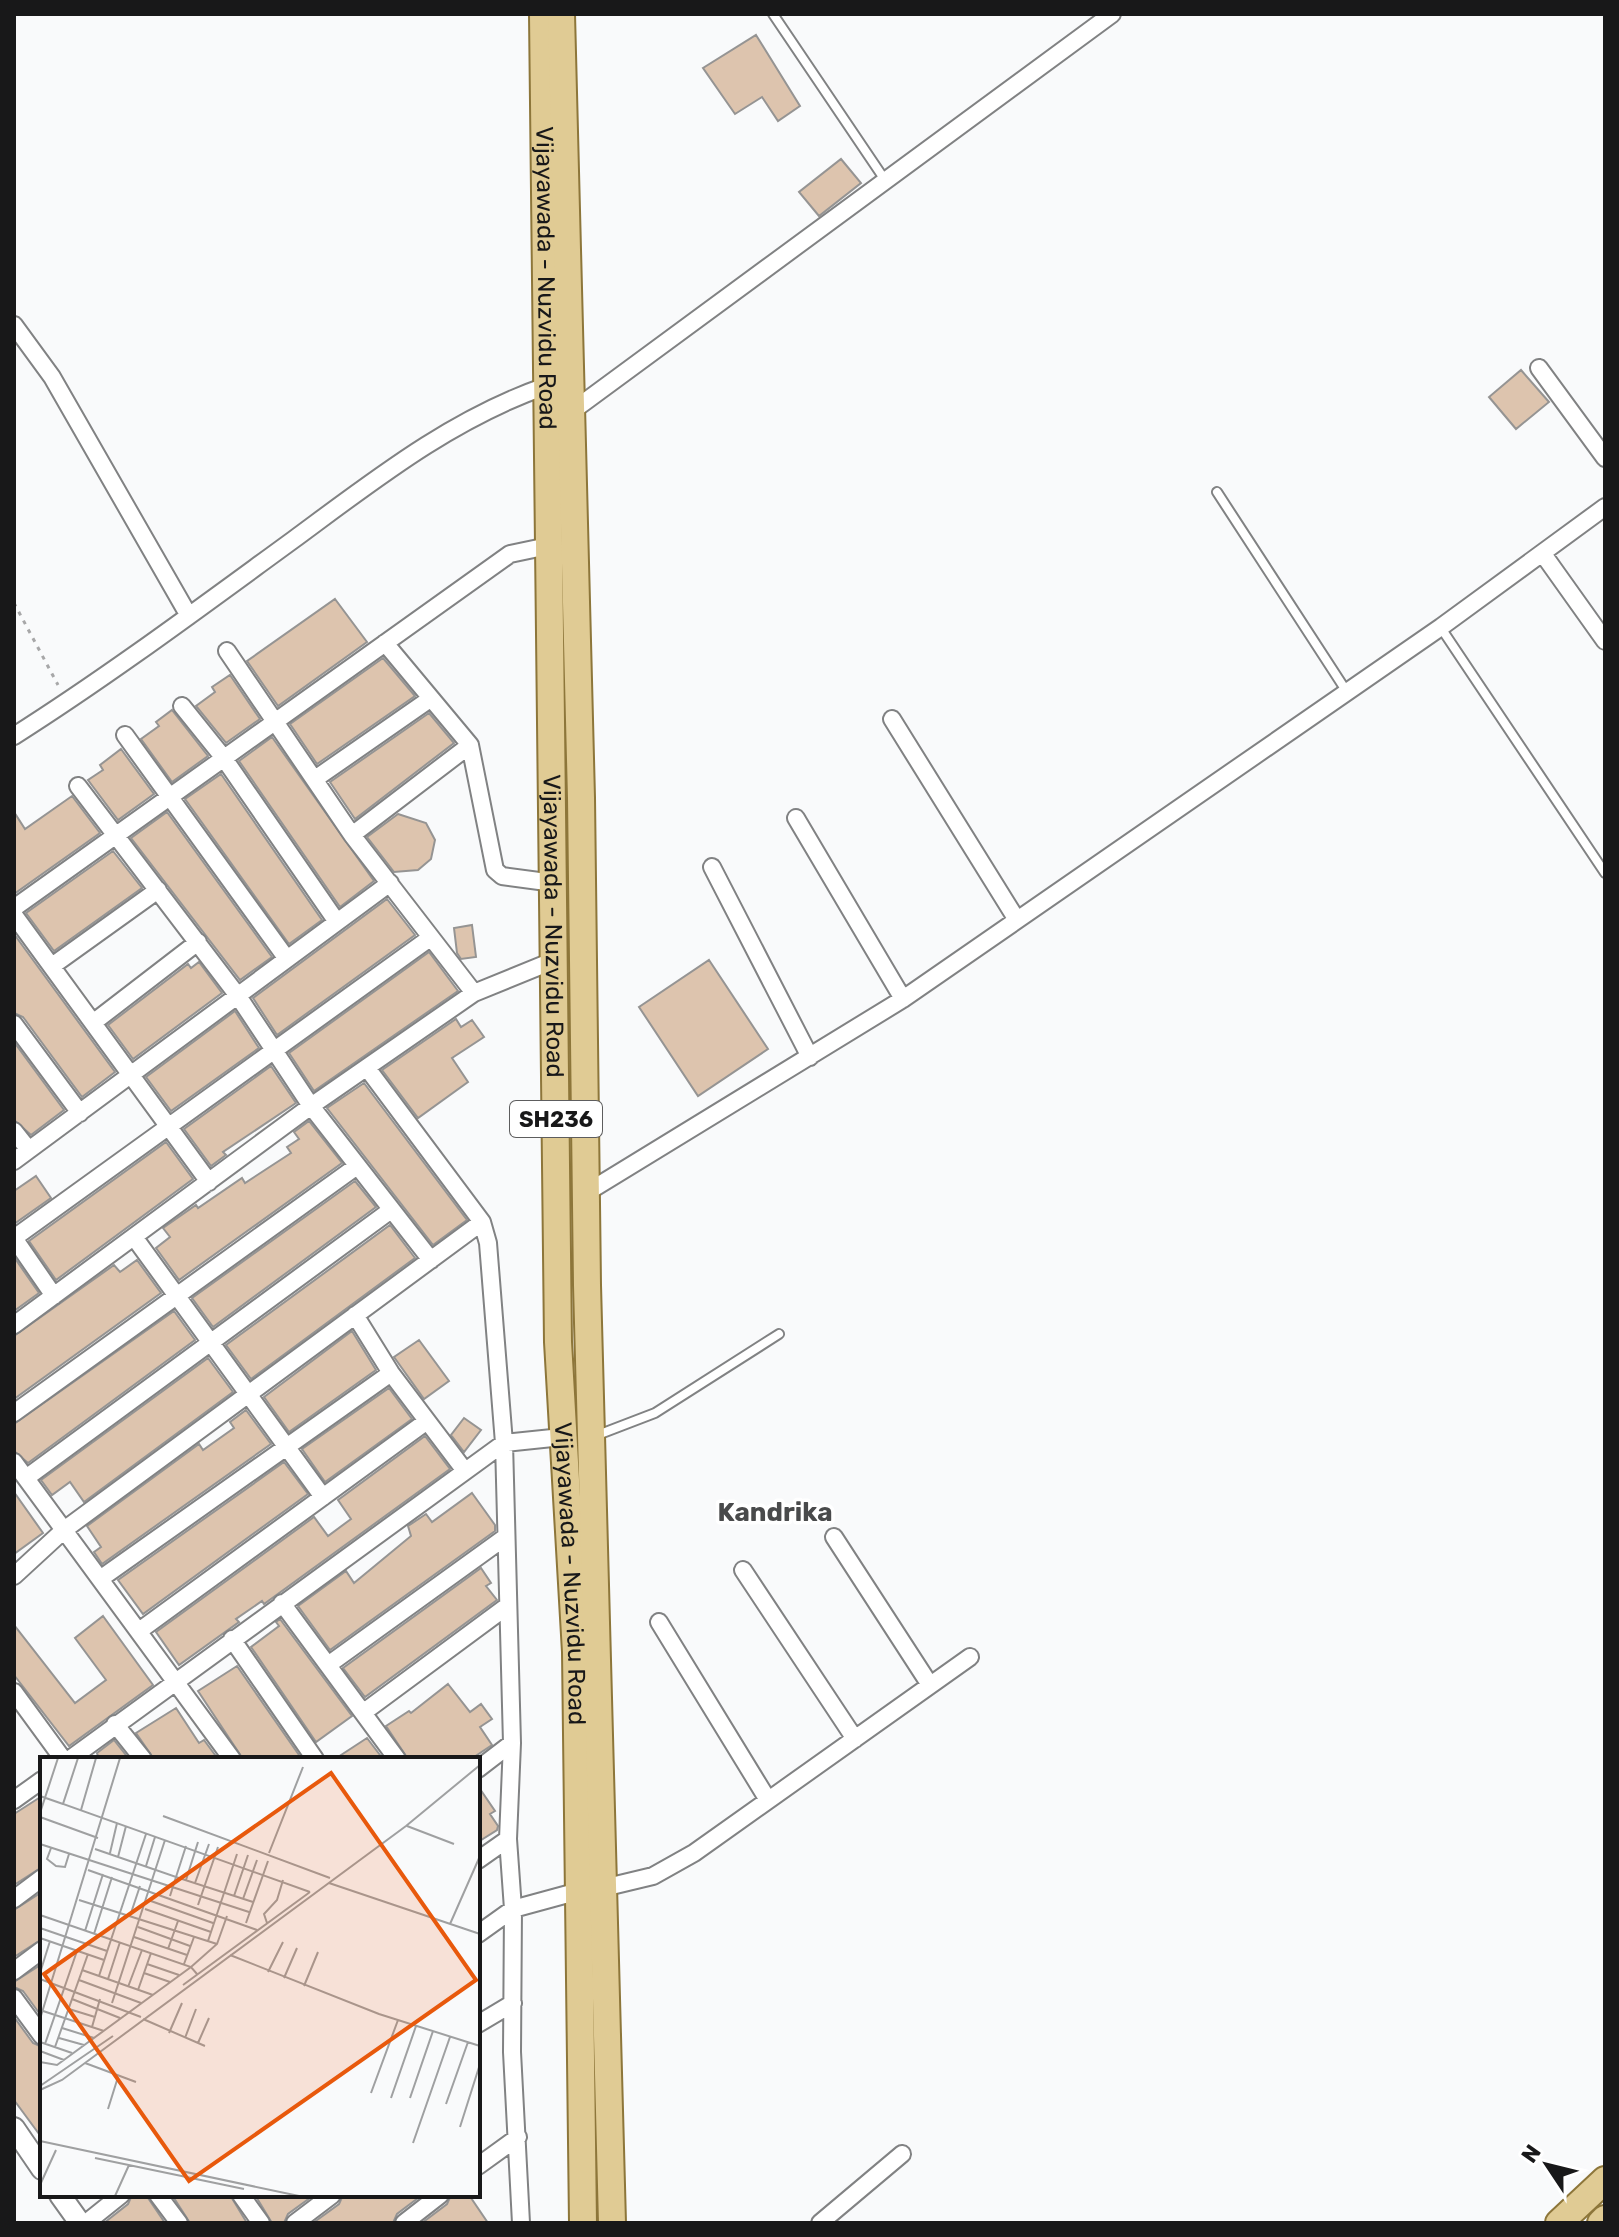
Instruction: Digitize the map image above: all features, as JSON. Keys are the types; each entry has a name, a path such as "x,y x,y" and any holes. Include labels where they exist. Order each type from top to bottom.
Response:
{"main road":[{"name":"Vijayawada - Nuzvidu Road","path":"543,14 548,546 543,964 558,1342 556,1438 576,1652 583,2223"},
{"name":"Vijayawada - Nuzvidu Road","path":"561,14 592,1437 580,1892 612,2223"},
{"path":"1559,2223 1605,2180"}],"street":[{"path":"571,412 1112,14"},
{"path":"14,325 52,377 189,616"},
{"path":"1539,368 1605,458"},
{"path":"14,736 189,616 398,462 461,422 504,400 546,386"},
{"path":"586,1193 903,999 1441,627 1605,507"},
{"path":"14,908 510,554 548,546"},
{"path":"1543,554 1605,641"},
{"path":"385,643 470,745 491,860 502,876 546,882"},
{"path":"227,651 352,835 474,993"},
{"path":"315,779 430,699"},
{"path":"182,706 223,757 337,922"},
{"path":"892,719 1017,920"},
{"path":"125,735 287,959"},
{"path":"352,835 470,745"},
{"path":"78,786 238,996 311,1106 431,1260"},
{"path":"796,818 903,999"},
{"path":"712,867 810,1057"},
{"path":"14,1161 390,883"},
{"path":"52,966 158,890"},
{"path":"14,915 209,1182"},
{"path":"54,1296 14,1238 430,938"},
{"path":"94,1022 198,942"},
{"path":"14,1325 311,1106 474,993 543,964"},
{"path":"14,1024 80,1113"},
{"path":"367,1068 482,1222 488,1243 511,1442 504,1538 512,1743 508,1839 520,1907 513,2003 518,2137 517,2220"},
{"path":"14,1131 29,1150"},
{"path":"14,1413 357,1166"},
{"path":"26,1478 391,1210"},
{"path":"14,1576 64,1530 482,1222"},
{"path":"134,1237 323,1497"},
{"path":"355,1315 391,1373 465,1471"},
{"path":"100,1579 391,1373"},
{"path":"139,1631 427,1421"},
{"path":"73,1757 465,1471 511,1442 556,1438"},
{"path":"14,1462 231,1757"},
{"path":"834,1537 930,1685"},
{"path":"328,1665 504,1538"},
{"path":"743,1570 855,1739"},
{"path":"282,1603 396,1757"},
{"path":"364,1712 506,1607"},
{"path":"659,1622 768,1800"},
{"path":"232,1639 314,1757"},
{"path":"480,1933 520,1907 653,1876 694,1853 970,1657"},
{"path":"14,1692 62,1757"},
{"path":"115,1724 141,1757"},
{"path":"480,1767 512,1743"},
{"path":"14,1800 40,1781"},
{"path":"480,1859 508,1839"},
{"path":"14,1899 40,1880"},
{"path":"14,1971 40,1952"},
{"path":"14,1998 40,2033"},
{"path":"480,2023 513,2003"},
{"path":"14,2128 40,2166"},
{"path":"480,2165 518,2137"},
{"path":"820,2223 902,2154"},
{"path":"61,2197 80,2223"},
{"path":"86,2223 118,2197"},
{"path":"160,2197 179,2223"},
{"path":"242,2197 261,2223"},
{"path":"295,2223 329,2197"},
{"path":"404,2223 437,2197"}],"lane":[{"path":"773,14 885,180"},
{"path":"1217,492 1347,692"},
{"path":"1441,627 1605,873"},
{"path":"592,1437 655,1413 779,1334"}],"path":[{"path":"14,603 67,702"}],"building":[{"path":"756,35 800,106 778,121 762,97 735,114 703,68"},
{"path":"841,159 861,183 819,216 799,192"},
{"path":"1521,370 1549,402 1516,429 1489,397"},
{"path":"335,599 367,642 278,706 247,661"},
{"path":"383,658 415,696 317,764 290,724"},
{"path":"230,675 260,719 226,743 196,706 215,692 212,687"},
{"path":"172,710 208,756 172,782 141,739 159,726 156,722"},
{"path":"429,713 454,743 355,819 330,782"},
{"path":"272,737 374,881 340,907 239,761"},
{"path":"121,749 154,794 118,820 88,780 103,770 100,765"},
{"path":"221,774 322,920 289,944 185,799"},
{"path":"72,796 100,833 14,894 14,812 25,829"},
{"path":"167,812 272,957 240,980 131,838"},
{"path":"398,814 426,823 435,840 431,859 418,870 394,872 367,837"},
{"path":"113,851 142,888 54,951 26,913"},
{"path":"387,899 415,935 277,1035 253,998"},
{"path":"472,925 476,957 461,959 457,953 454,928"},
{"path":"14,934 115,1072 82,1097 23,1017 14,1013"},
{"path":"429,952 458,991 314,1091 289,1053"},
{"path":"709,960 768,1049 698,1096 639,1007"},
{"path":"199,962 222,993 133,1059 108,1025 188,964 191,968"},
{"path":"235,1011 259,1048 171,1111 146,1077"},
{"path":"456,1019 461,1027 472,1020 484,1037 452,1058 468,1082 418,1118 382,1070"},
{"path":"14,1042 64,1110 31,1135 14,1120"},
{"path":"271,1066 296,1103 223,1152 226,1155 211,1166 184,1129"},
{"path":"364,1083 467,1220 433,1245 327,1108"},
{"path":"309,1121 342,1163 179,1280 156,1248 170,1237 163,1228 242,1178 245,1183 291,1153 287,1147 299,1139 294,1132"},
{"path":"166,1142 193,1179 56,1280 29,1241"},
{"path":"36,1176 51,1198 14,1224 14,1191"},
{"path":"355,1181 376,1207 213,1327 192,1298"},
{"path":"390,1225 415,1258 251,1379 226,1345"},
{"path":"14,1257 39,1293 14,1311"},
{"path":"137,1260 161,1293 14,1399 14,1336 114,1265 120,1272"},
{"path":"174,1311 195,1340 28,1463 14,1451 14,1424"},
{"path":"352,1331 376,1370 289,1432 264,1397"},
{"path":"419,1340 449,1381 424,1399 394,1357"},
{"path":"208,1358 233,1392 84,1502 70,1482 52,1495 41,1480"},
{"path":"389,1388 412,1419 325,1482 302,1449"},
{"path":"246,1410 271,1444 102,1564 94,1552 101,1547 87,1526 199,1444 203,1450 234,1428 230,1422"},
{"path":"464,1418 481,1430 464,1452 451,1435"},
{"path":"425,1436 450,1469 264,1604 262,1601 236,1619 239,1622 179,1665 156,1632 314,1517 328,1536 351,1519 338,1500"},
{"path":"284,1462 308,1494 143,1614 118,1580"},
{"path":"14,1492 43,1533 14,1554"},
{"path":"472,1493 495,1525 495,1531 330,1650 298,1606 346,1571 354,1583 411,1536 408,1526 426,1514 432,1522"},
{"path":"481,1568 491,1583 486,1586 497,1600 365,1697 343,1668"},
{"path":"103,1616 153,1685 69,1746 14,1675 14,1625 75,1703 106,1680 75,1638"},
{"path":"280,1619 352,1716 316,1742 251,1647 279,1626 276,1622"},
{"path":"237,1666 299,1755 242,1757 198,1691"},
{"path":"448,1684 470,1712 481,1704 492,1719 480,1727 492,1745 474,1757 407,1757 386,1726 409,1711 411,1713"},
{"path":"176,1708 199,1743 204,1740 217,1757 153,1757 136,1733"},
{"path":"367,1738 381,1757 338,1757"},
{"path":"114,1740 127,1757 98,1757 97,1753"},
{"path":"480,1789 495,1811 490,1814 498,1826 497,1830 480,1841"},
{"path":"40,1797 40,1868 14,1885 14,1814"},
{"path":"40,1893 40,1940 14,1957 14,1910"},
{"path":"40,1965 40,2014 23,1991 14,1987 14,1982"},
{"path":"14,2017 33,2043 40,2046 40,2135 14,2100"},
{"path":"131,2197 147,2197 165,2223 104,2223 128,2204"},
{"path":"173,2197 231,2197 247,2223 190,2223"},
{"path":"256,2197 311,2197 288,2214 284,2223 272,2223"},
{"path":"342,2197 419,2197 397,2214 393,2223 313,2223 339,2204"},
{"path":"450,2197 470,2197 488,2223 422,2223 447,2204"}],"district":[{"name":"Kandrika","path":"775,1512"}]}
